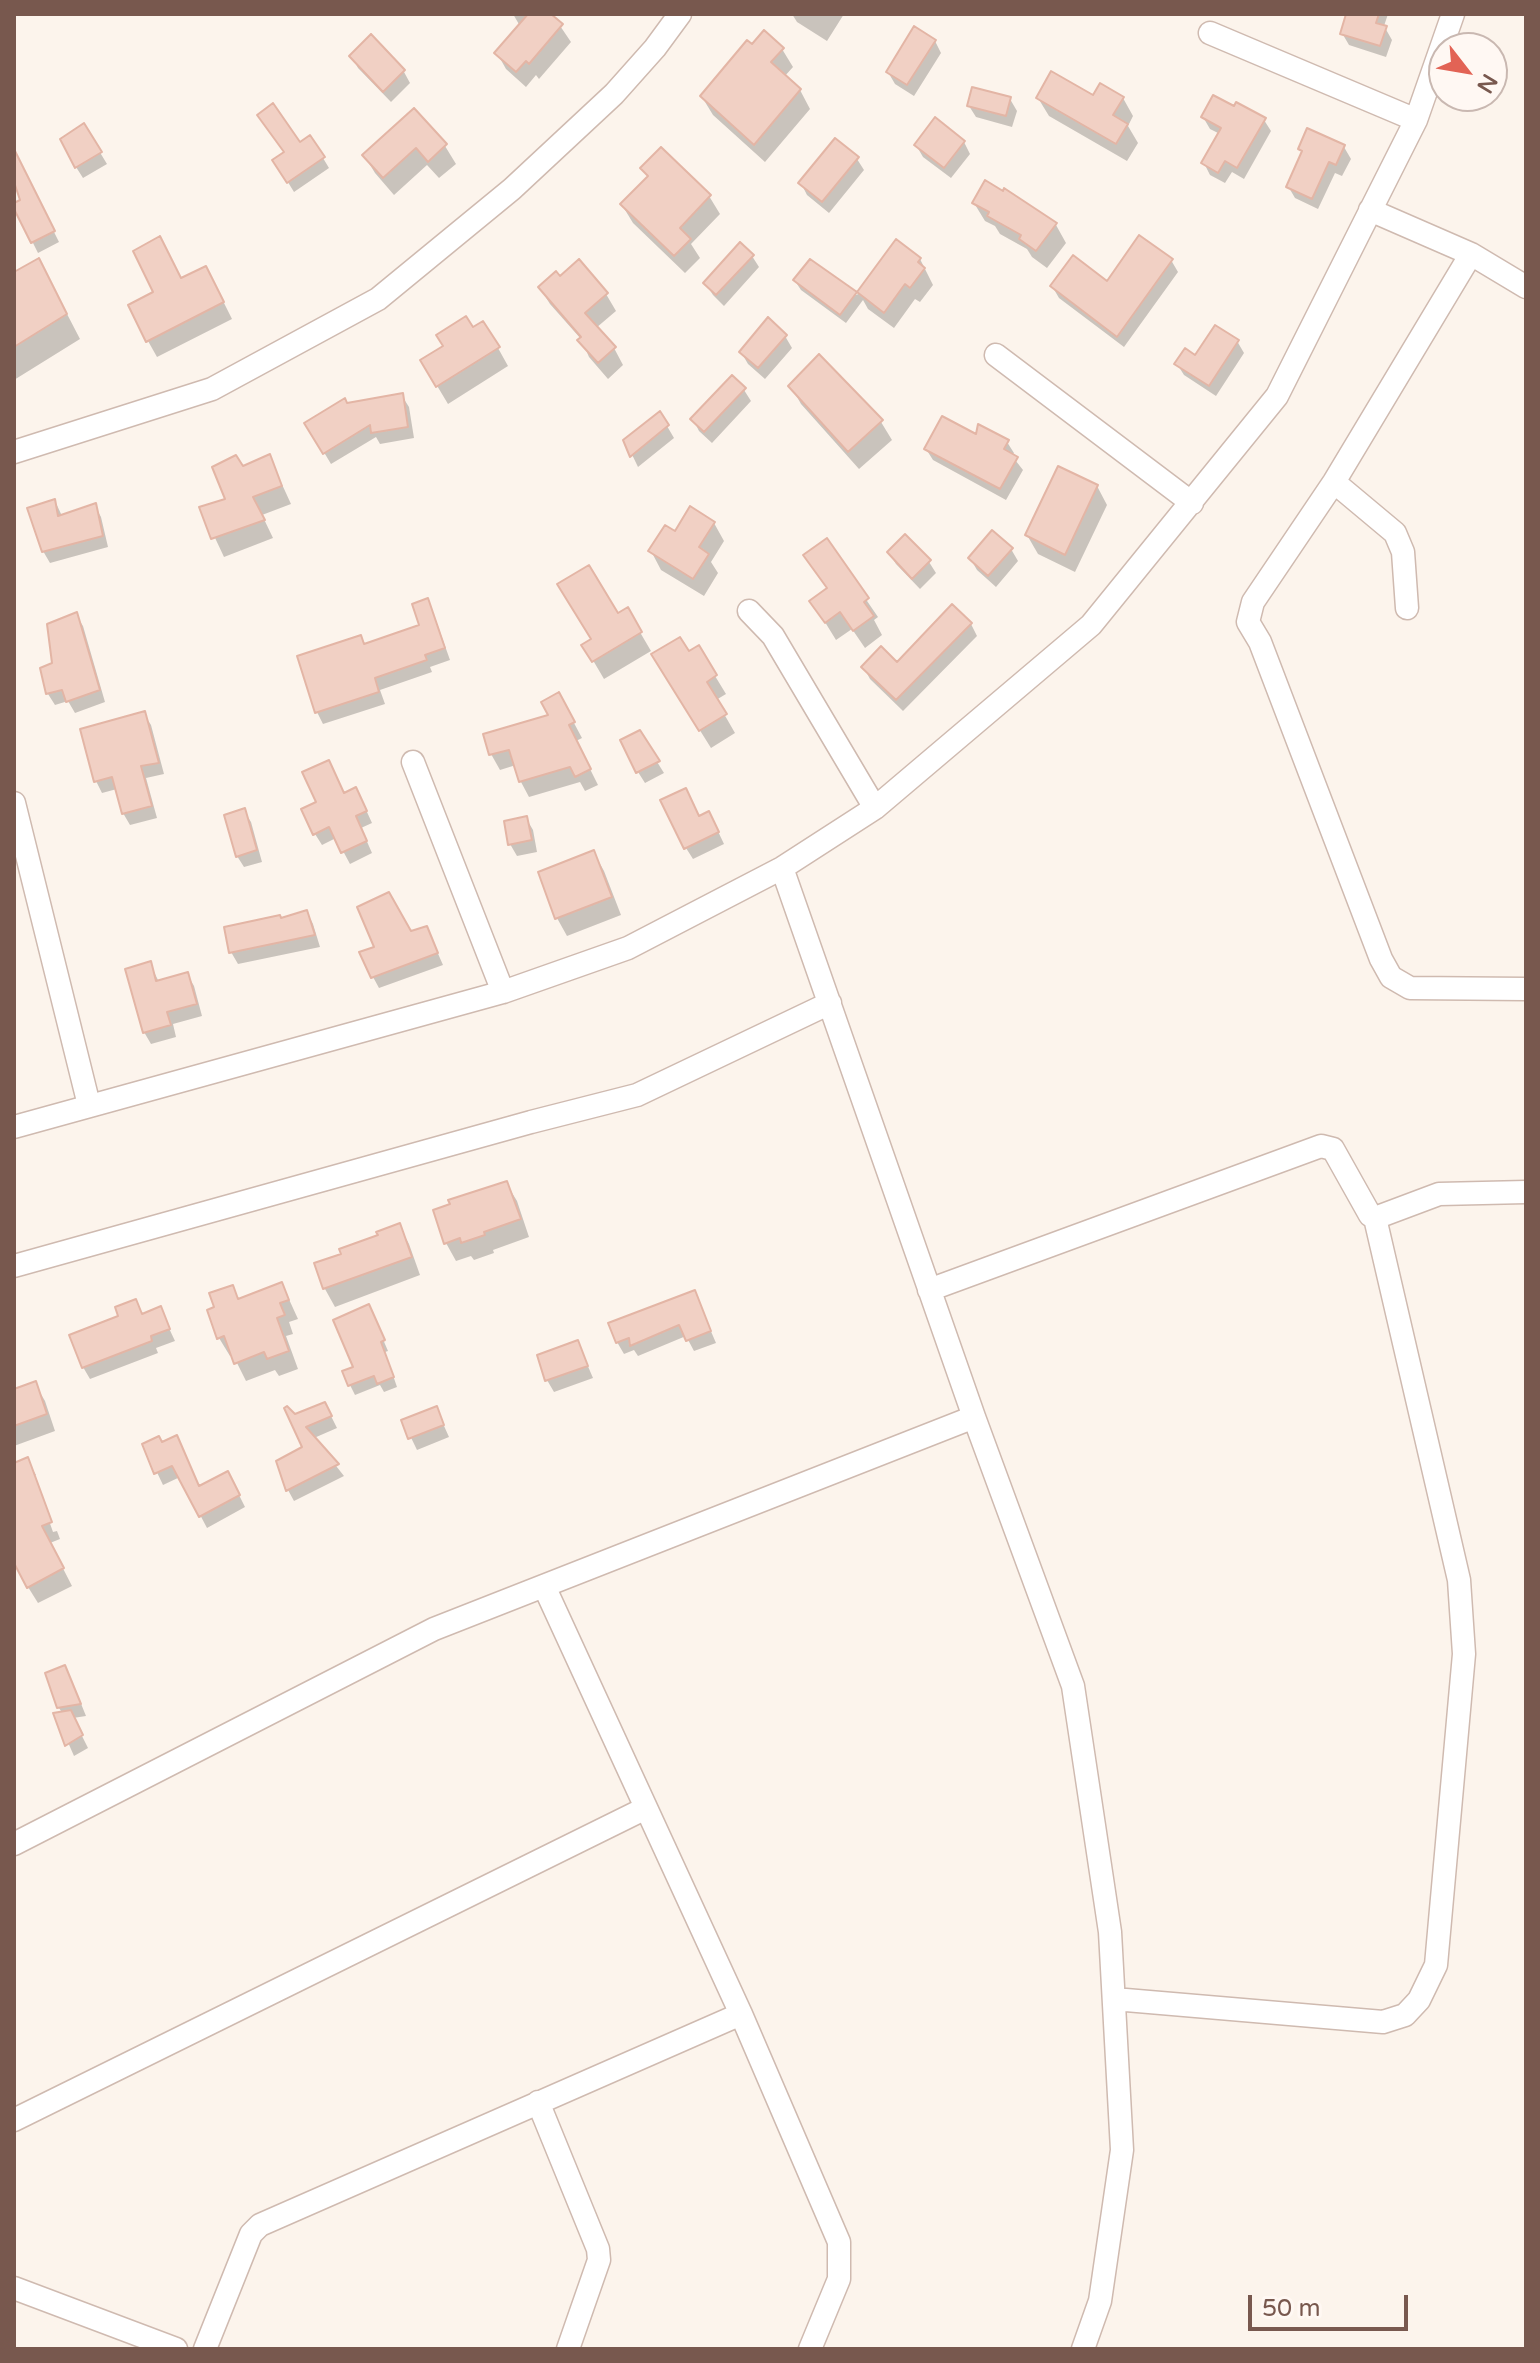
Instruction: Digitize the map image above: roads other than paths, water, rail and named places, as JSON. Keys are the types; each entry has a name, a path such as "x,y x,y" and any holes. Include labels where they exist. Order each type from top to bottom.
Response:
{"street":[{"path":"14,452 212,389 378,299 512,189 603,105 655,48 680,14"},
{"path":"14,1127 503,992 628,948 782,868 875,808 1091,625 1277,396 1416,120 1453,14"},
{"path":"1210,33 1416,120"},
{"path":"1370,210 1471,254 1526,287"},
{"path":"1471,254 1334,482 1253,602 1248,622 1260,642 1381,959 1391,977 1410,988 1526,989"},
{"path":"996,355 1192,503"},
{"path":"1334,482 1395,533 1403,552 1407,608"},
{"path":"749,611 773,636 875,808"},
{"path":"413,762 503,992"},
{"path":"14,803 89,1105"},
{"path":"782,868 974,1417 1073,1686 1110,1932 1122,2150 1100,2301 1083,2349"},
{"path":"14,1266 637,1095 830,1003"},
{"path":"929,1290 1321,1146 1333,1149 1370,1215 1375,1218 1459,1580 1464,1654 1436,1965 1419,2000 1405,2015 1383,2022 1114,1999"},
{"path":"1375,1218 1439,1194 1526,1192"},
{"path":"14,1844 434,1629 974,1417"},
{"path":"544,1586 741,2014 839,2242 839,2279 810,2349"},
{"path":"14,2120 646,1808"},
{"path":"205,2349 251,2234 260,2225 741,2014"},
{"path":"538,2102 598,2249 599,2260 568,2349"},
{"path":"14,2288 176,2349"}]}
